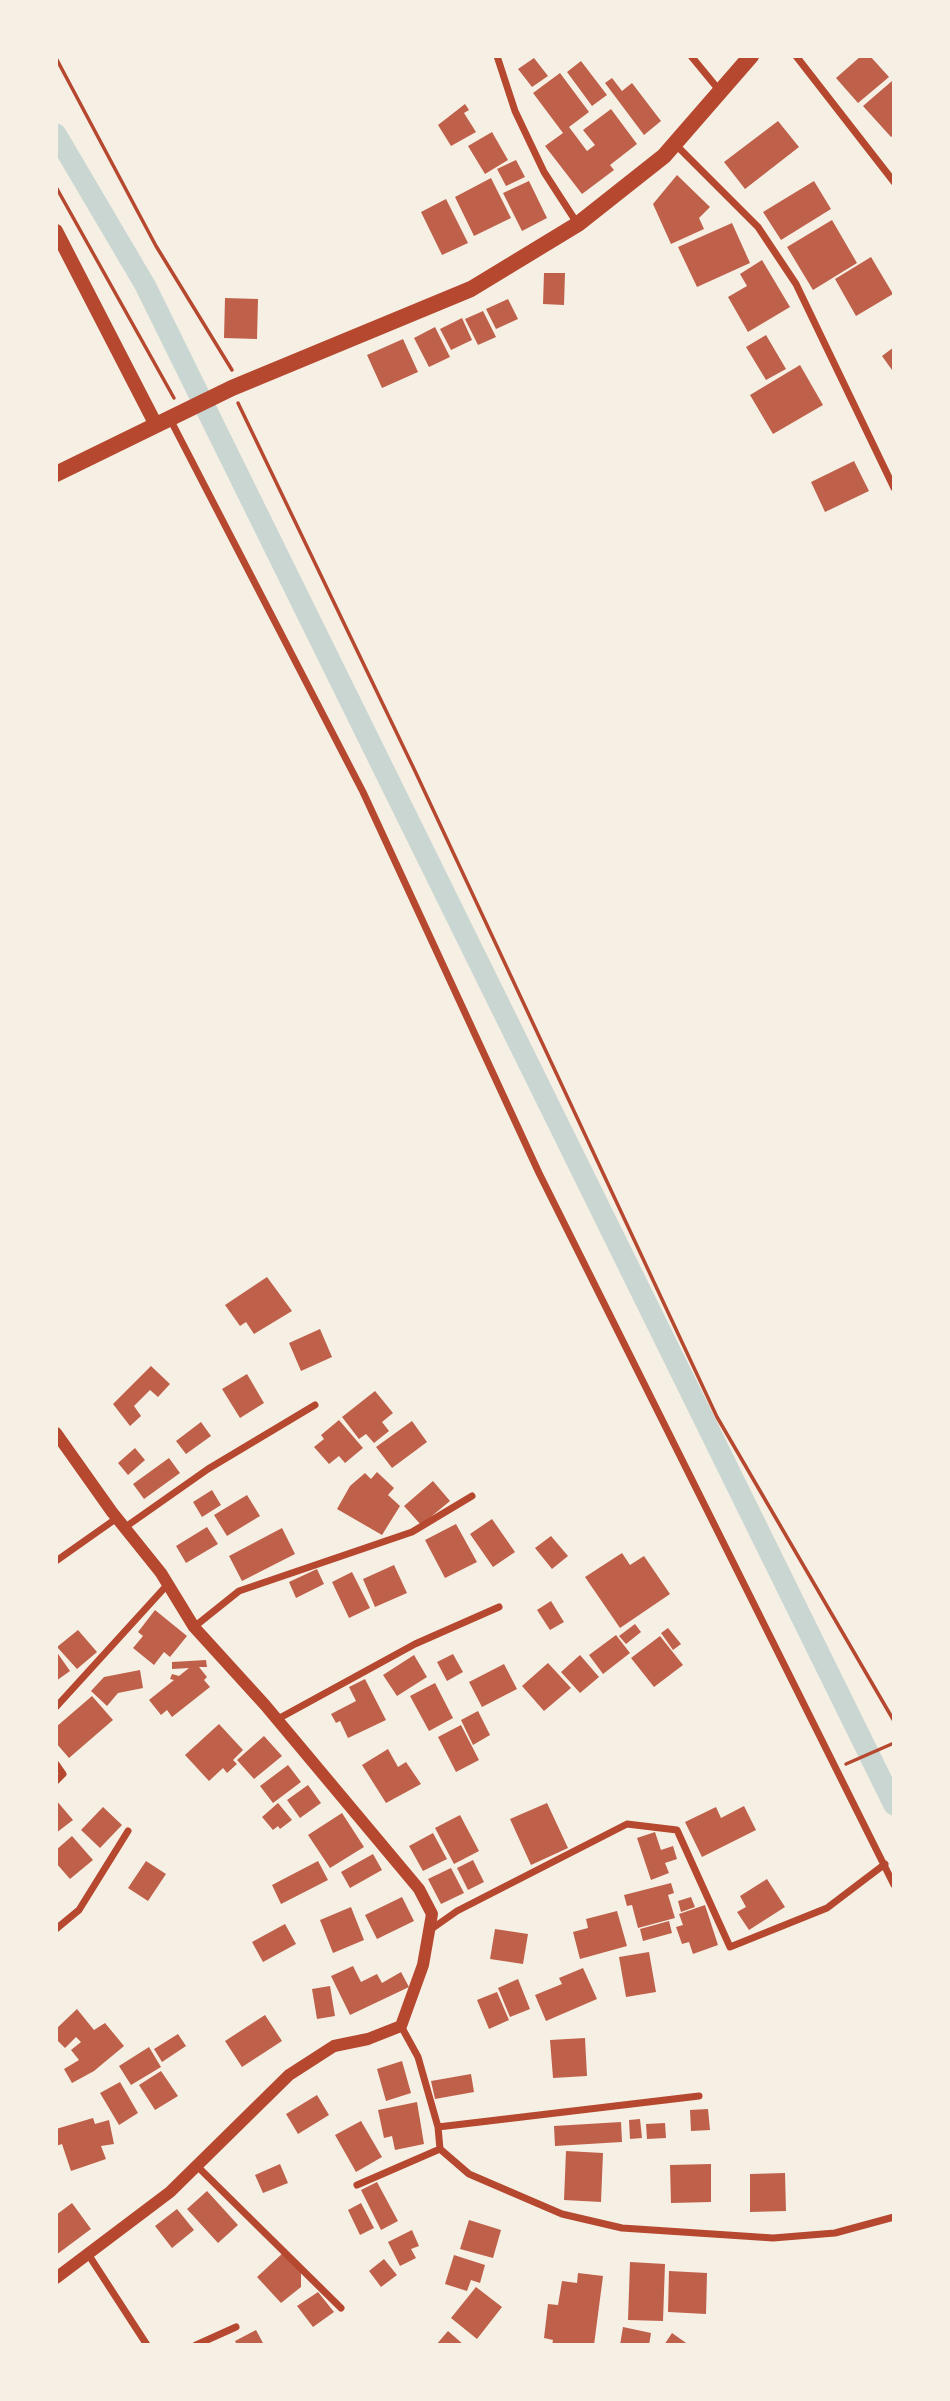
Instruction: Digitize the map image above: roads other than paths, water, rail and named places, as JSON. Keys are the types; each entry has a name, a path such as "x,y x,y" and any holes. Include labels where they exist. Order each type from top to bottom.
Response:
{"main road":[{"path":"56,474 237,387 471,289 578,224 664,156 751,56"},
{"path":"56,231 169,418"}],"street":[{"path":"496,56 515,111 544,172 578,224"},
{"path":"691,56 721,92"},
{"path":"796,56 894,182"},
{"path":"674,144 758,227 796,284 894,488"},
{"path":"169,418 363,792 539,1173 894,1885"},
{"path":"56,1561 316,1405"},
{"path":"56,1433 120,1523 168,1584 194,1627 419,1889 432,1914 430,1930 423,1965 401,2026 418,2057 438,2127 440,2149 469,2174 562,2214 622,2228 774,2238 835,2233 894,2217"},
{"path":"194,1627 239,1591 412,1532 472,1496"},
{"path":"56,1707 168,1584"},
{"path":"276,1720 415,1644 499,1607"},
{"path":"56,1765 63,1774 56,1781"},
{"path":"430,1930 457,1911 627,1824 677,1830 730,1947 827,1908 885,1864"},
{"path":"56,1929 79,1910 128,1831"},
{"path":"56,2278 170,2192 289,2074 334,2046 368,2039 401,2026"},
{"path":"438,2127 699,2096"},
{"path":"357,2185 440,2149"},
{"path":"197,2166 341,2308"},
{"path":"88,2254 147,2345"},
{"path":"196,2345 236,2328"}],"waterway":[{"path":"56,134 145,285 894,1805"}]}
